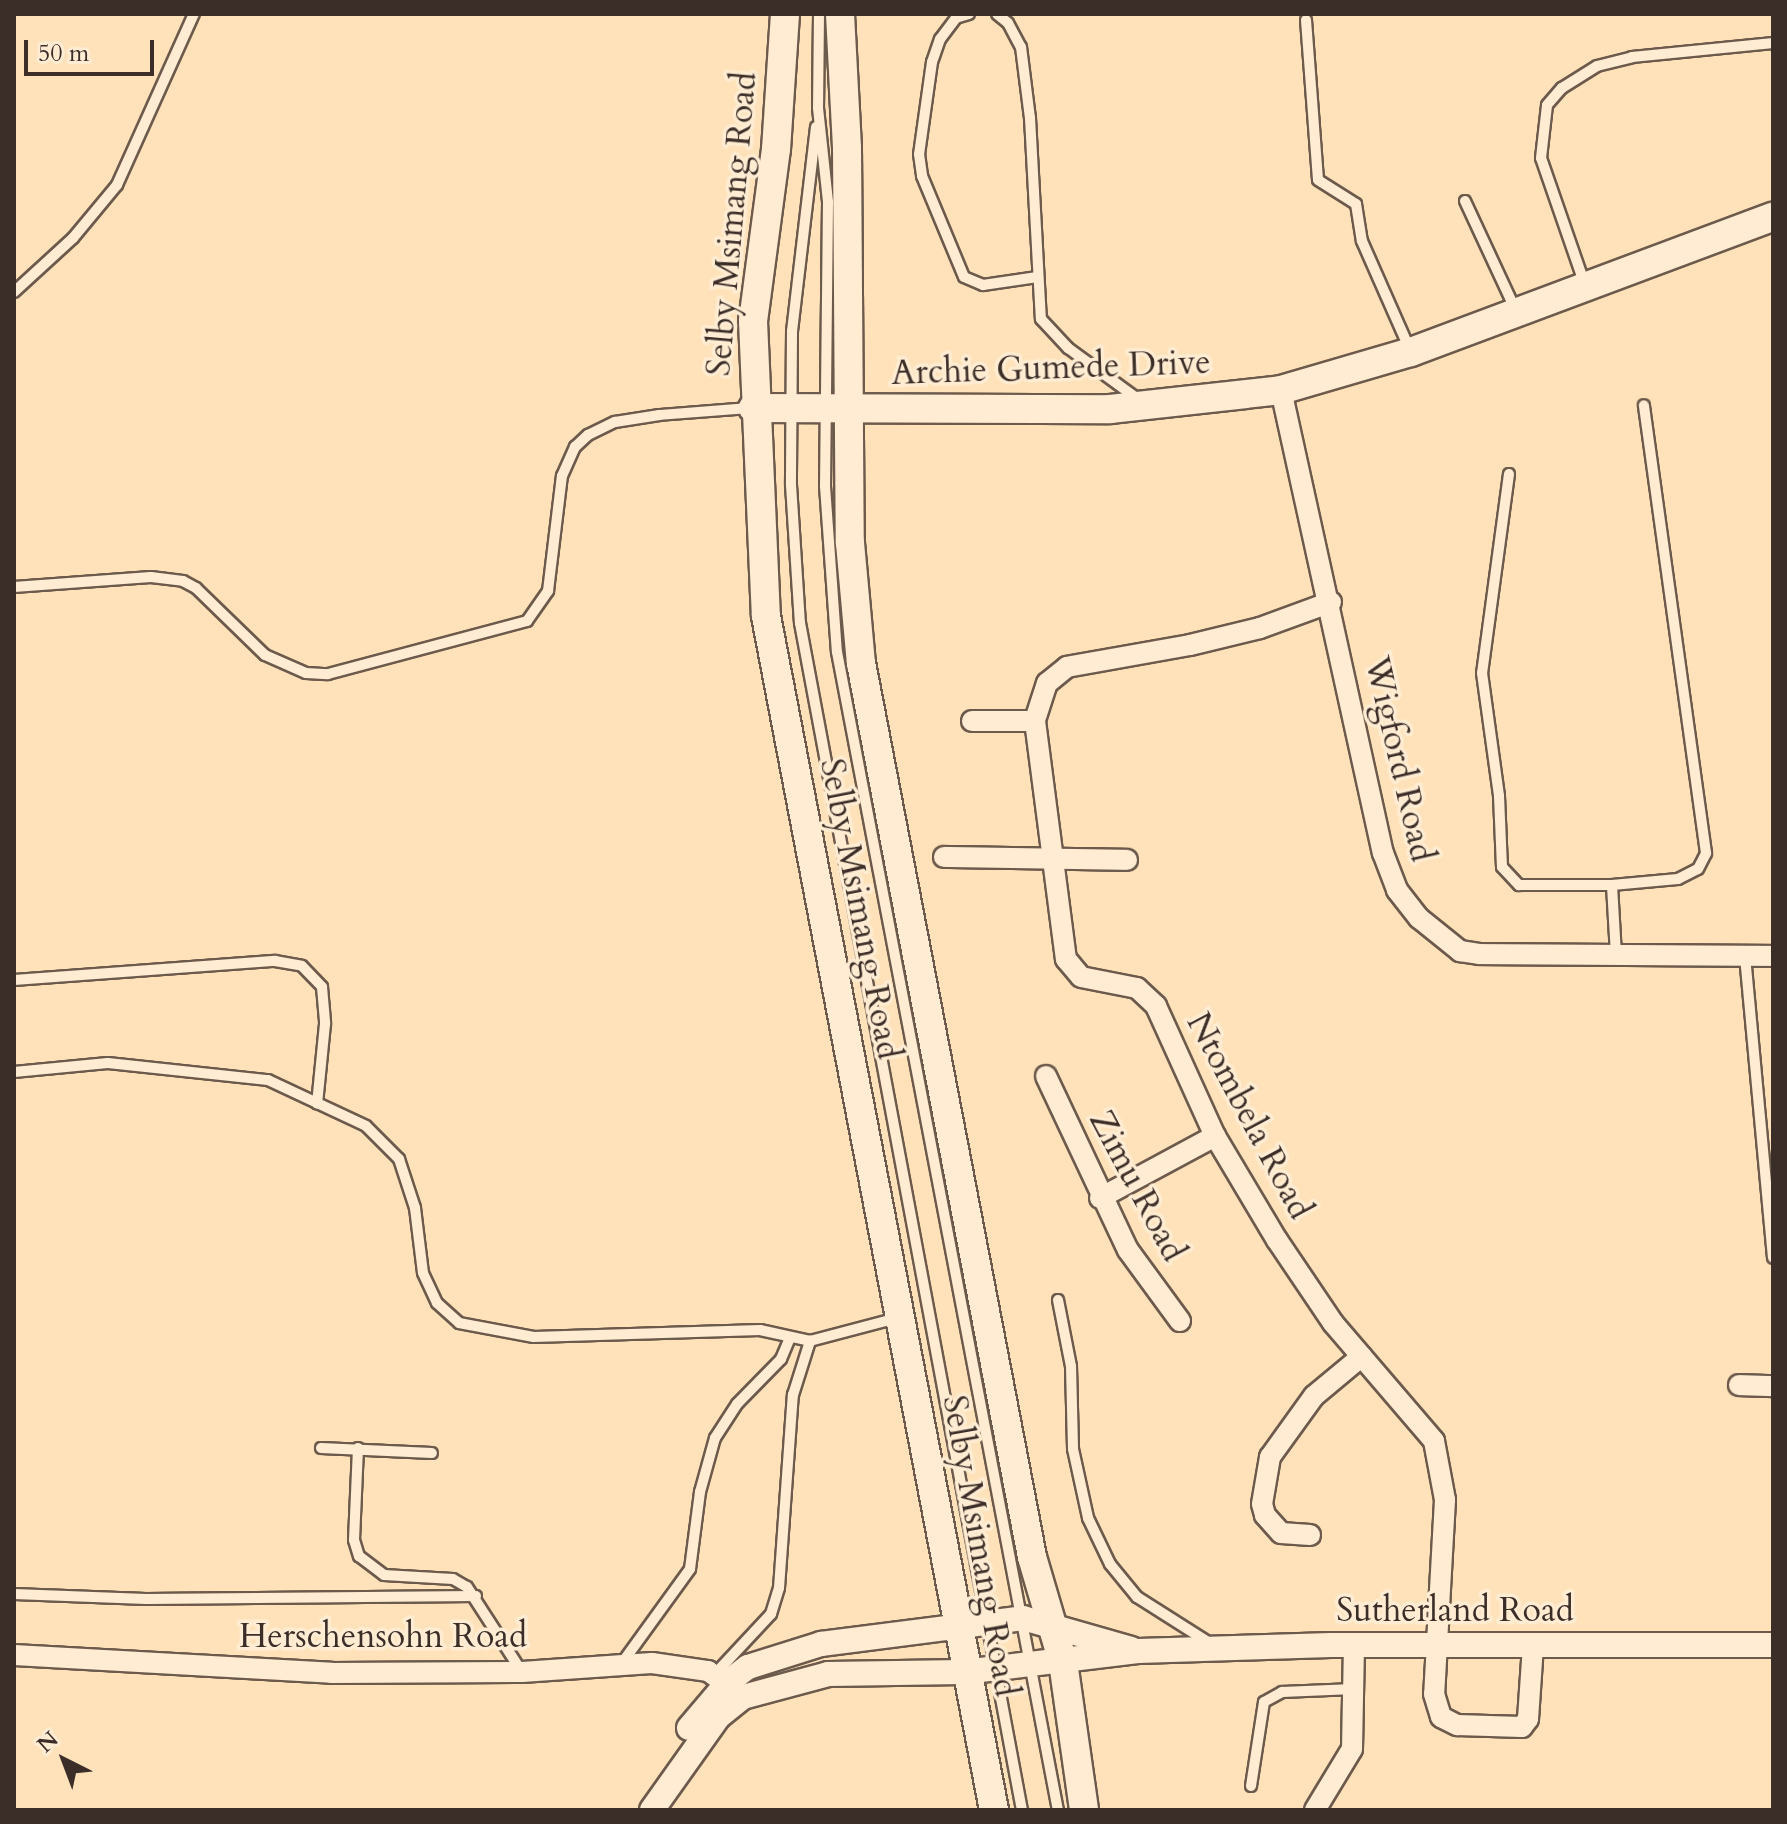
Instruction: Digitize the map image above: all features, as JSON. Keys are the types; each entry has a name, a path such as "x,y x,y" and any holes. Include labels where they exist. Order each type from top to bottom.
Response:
{"main road":[{"name":"Selby Msimang Road","path":"785,14 776,149 753,321 753,408 766,616 903,1317 964,1672 994,1810"},
{"name":"Selby Msimang Road","path":"840,14 847,148 836,410 861,663 1029,1541 1063,1662 1084,1810"},
{"name":"Archie Gumede Drive","path":"1663,255 1687,239 1773,203"},
{"name":"Archie Gumede Drive","path":"753,408 836,410 1150,406 1281,390 1411,352 1663,255 1773,217"}],"street":[{"name":"Wigford Road","path":"1281,390 1331,602 1383,853 1397,890 1419,918 1460,951 1773,956"},
{"name":"Ntombela Road","path":"1331,602 1218,639 1067,667 1041,692 1035,721 1066,959 1081,977 1137,988 1148,997 1215,1136 1312,1293 1362,1356 1424,1425 1439,1460 1445,1500 1434,1694 1438,1713 1447,1723 1516,1730 1528,1719 1533,1645"},
{"path":"972,721 1035,721"},
{"path":"944,857 1127,860"},
{"name":"Zimu Road","path":"1046,1076 1100,1198 1136,1263 1180,1321"},
{"path":"1100,1198 1215,1136"},
{"path":"1310,1535 1293,1538 1271,1527 1262,1504 1270,1457 1314,1396 1362,1356"},
{"path":"1739,1385 1773,1386"},
{"path":"638,1810 680,1741 728,1684 760,1661 821,1644 1023,1618 1054,1623 1138,1651"},
{"name":"Sutherland Road","path":"1138,1651 1439,1645 1773,1645"},
{"path":"1315,1810 1352,1749 1354,1646"},
{"path":"728,1684 828,1674 964,1672 1138,1651"},
{"name":"Herschensohn Road","path":"14,1655 331,1673 522,1672 664,1664 728,1684"},
{"path":"652,1810 718,1717 728,1684"}],"lane":[{"path":"14,292 73,238 117,185 194,14"},
{"path":"819,14 818,108 797,275 792,409 793,556 808,683 998,1669 1022,1810"},
{"path":"969,14 956,18 940,39 932,62 919,154 922,176 964,277 983,285 1037,277"},
{"path":"997,14 1008,23 1021,47 1030,118 1038,308 1048,329 1150,406"},
{"path":"1306,20 1318,180 1356,204 1362,241 1411,352"},
{"path":"1585,285 1541,158 1547,105 1562,88 1597,66 1632,57 1773,43"},
{"path":"818,108 828,202 836,410 826,500 837,652 1033,1666 1058,1810"},
{"path":"1465,201 1517,313"},
{"path":"1509,474 1482,673 1499,796 1502,867 1519,885 1612,885 1678,879 1698,869 1706,853 1644,405"},
{"path":"14,587 151,577 183,581 196,588 265,655 306,673 328,674 527,621 548,591 562,476 575,447 588,435 615,422 644,417 753,408"},
{"path":"1612,885 1616,955"},
{"path":"1745,956 1773,1258"},
{"path":"14,980 275,961 302,966 322,987 325,1024 317,1104"},
{"path":"14,1072 108,1063 268,1080 366,1126 399,1159 415,1208 423,1273 437,1303 459,1323 534,1337 760,1330 789,1340 810,1341 903,1317"},
{"path":"1058,1300 1071,1366 1073,1449 1088,1518 1110,1564 1137,1597 1223,1650"},
{"path":"621,1665 690,1569 700,1492 715,1438 737,1404 781,1359 789,1340"},
{"path":"728,1684 771,1614 779,1588 793,1395 810,1341"},
{"path":"321,1448 432,1453"},
{"path":"358,1448 354,1540 359,1556 384,1575 453,1579 476,1596 522,1672"},
{"path":"14,1594 146,1599 476,1596"},
{"path":"1251,1786 1264,1702 1282,1692 1354,1689"}]}
